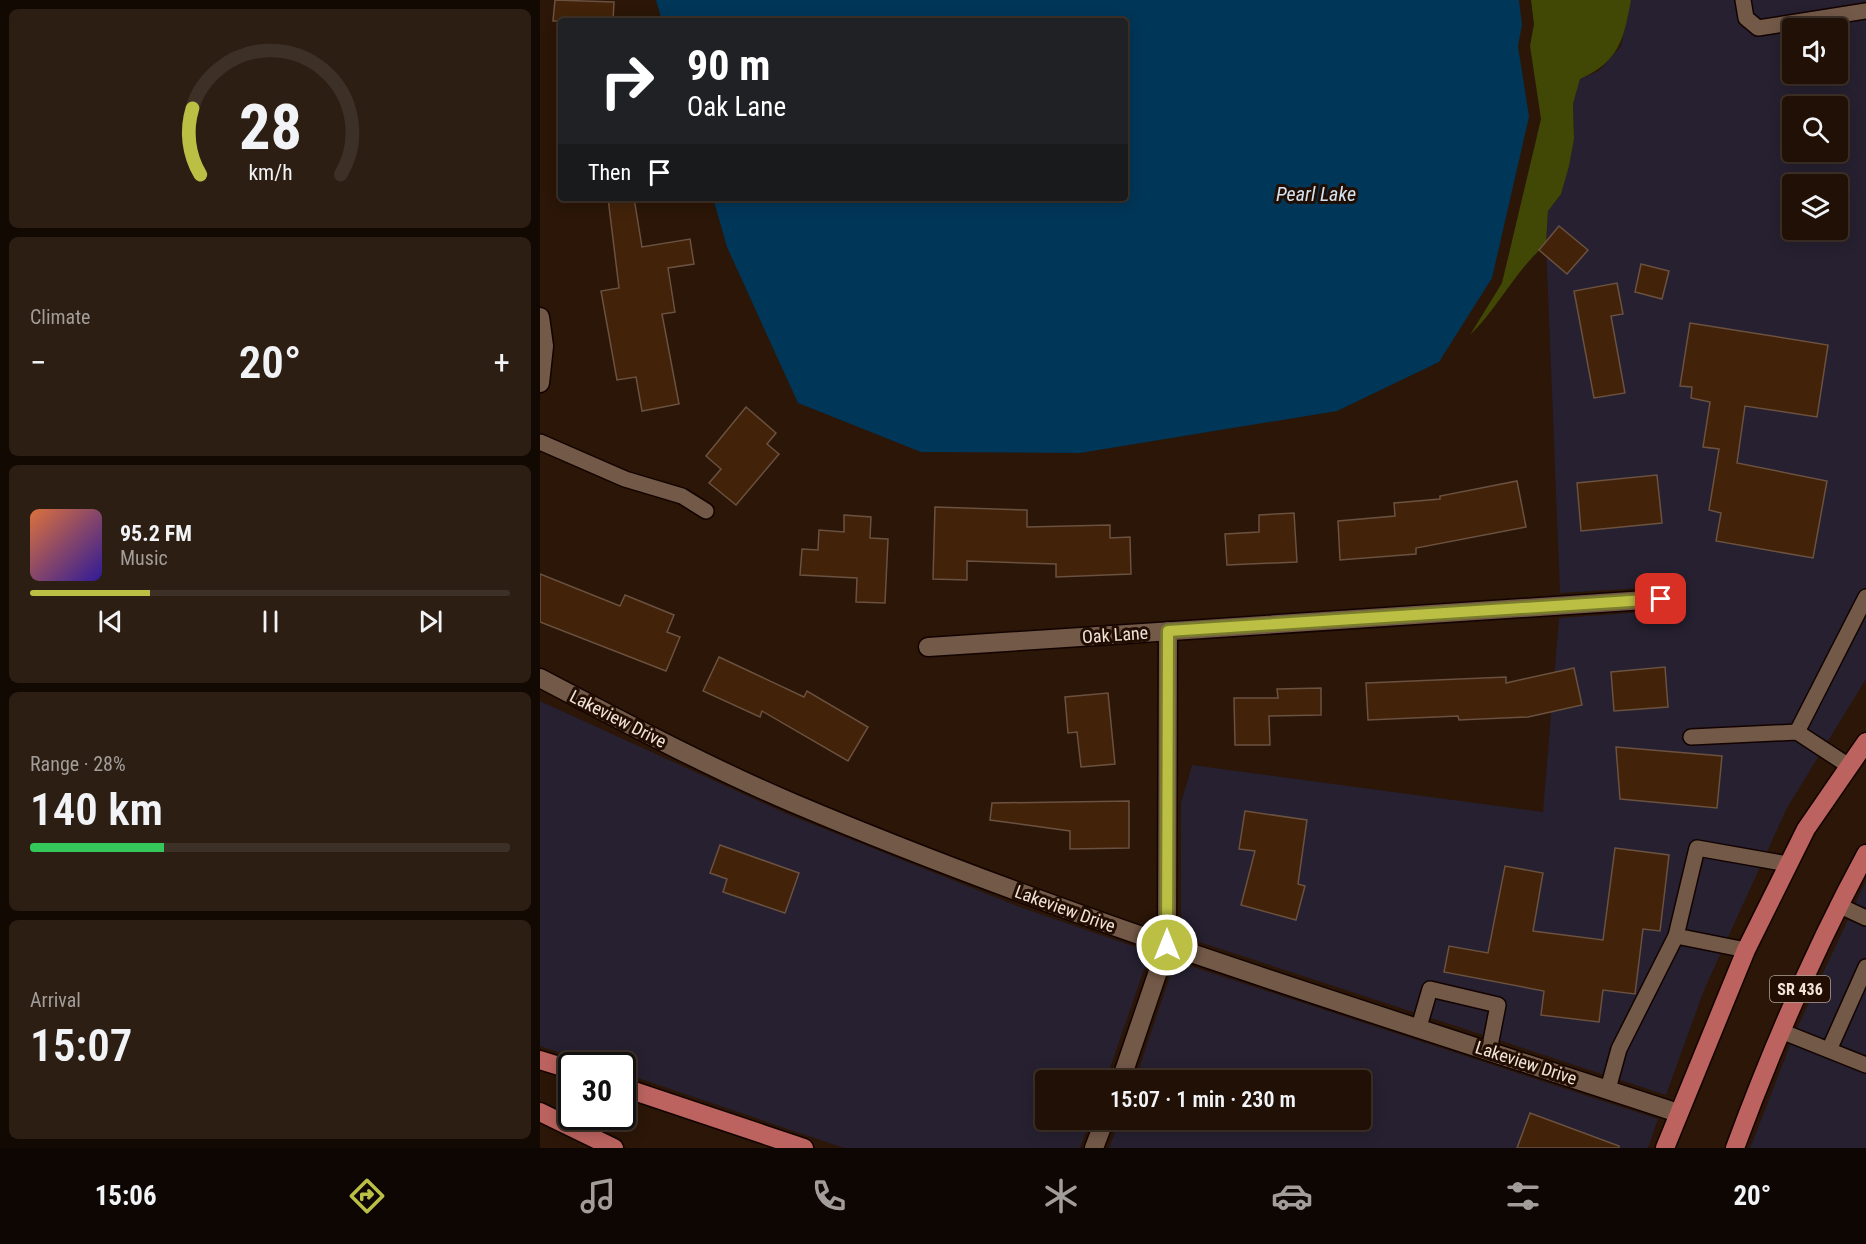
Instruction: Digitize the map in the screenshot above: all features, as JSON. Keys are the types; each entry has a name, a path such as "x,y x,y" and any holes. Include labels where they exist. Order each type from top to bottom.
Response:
{"main road":[{"path":"1665,1148 1746,950 1788,864 1806,829 1866,742"},
{"name":"SR 436","path":"1735,1148 1782,1031 1838,904 1866,854"},
{"path":"540,1059 558,1065"},
{"path":"636,1092 804,1148"},
{"path":"540,1112 614,1148"}],"street":[{"path":"540,317 544,346 540,383"},
{"name":"Oak Lane","path":"928,647 1661,599"},
{"path":"1124,1070 1167,945 1168,631"},
{"name":"Lakeview Drive","path":"540,678 697,760 794,803 1026,896 1167,945 1678,1113"},
{"path":"1094,1148 1101,1130"}],"lane":[{"path":"1743,0 1746,18 1758,28 1866,10"},
{"path":"540,442 625,479 682,496 706,511"},
{"path":"1797,732 1866,597"},
{"path":"1691,737 1797,732 1850,766"},
{"path":"1608,1089 1619,1049 1676,936 1696,848 1788,864"},
{"path":"1838,904 1866,918"},
{"path":"1676,936 1746,950"},
{"path":"1829,1050 1866,967"},
{"path":"1419,1028 1430,989 1498,1005 1489,1051"},
{"path":"1782,1031 1866,1065"}],"shaded area":[{"path":"1631,0 1866,0 1866,679 1787,808 1704,990 1666,1095 1181,936 1181,803 1192,765 1543,812 1559,618 1675,610 1674,586 1560,593 1546,244 1548,211 1561,194 1574,139 1573,104 1580,79 1599,71 1621,46"},
{"path":"540,701 787,814 1020,907 1150,952 1109,1070 1035,1070 1035,1130 1087,1130 1080,1148 844,1148 636,1077 636,1052 558,1052 540,1046"},
{"path":"1866,881 1866,1148 1750,1148 1794,1035"},
{"path":"1175,961 1658,1119 1648,1148 1109,1148 1116,1130 1371,1130 1371,1070 1138,1070"}],"green space":[{"path":"1531,0 1631,0 1626,26 1618,48 1603,65 1580,79 1573,104 1574,139 1569,166 1561,194 1548,211 1546,244 1525,266 1490,313 1470,335 1502,283 1541,119 1530,46 1534,24"}],"water":[{"name":"Pearl Lake","path":"656,0 1519,0 1522,25 1518,46 1529,117 1492,278 1439,362 1337,411 1080,453 921,452 798,403 727,247 714,201 1128,201 1128,18 661,18"}],"building":[{"path":"555,0 614,2 613,18 558,18 558,21 553,21"},
{"path":"608,201 634,201 642,247 690,239 694,264 668,268 675,312 662,314 679,404 642,411 636,377 617,380 601,291 619,288"},
{"path":"1559,226 1588,250 1567,274 1539,250"},
{"path":"1641,264 1669,271 1662,299 1635,292"},
{"path":"1617,283 1623,314 1611,316 1625,393 1594,398 1574,291"},
{"path":"1690,323 1828,345 1817,417 1745,406 1737,463 1827,481 1813,558 1716,541 1721,513 1709,510 1719,449 1703,447 1710,402 1691,398 1692,387 1680,386"},
{"path":"746,407 776,433 767,444 779,454 736,505 709,483 721,469 706,456"},
{"path":"1657,475 1662,523 1581,531 1577,483"},
{"path":"1517,481 1526,527 1416,548 1416,554 1340,560 1338,521 1395,516 1394,503 1440,499 1440,496"},
{"path":"935,507 1027,510 1027,527 1110,525 1110,538 1130,537 1131,574 1056,577 1056,564 967,561 967,580 933,579"},
{"path":"1294,513 1297,562 1227,565 1225,534 1259,532 1259,515"},
{"path":"844,515 871,517 870,538 888,539 885,603 856,602 857,578 800,575 802,549 818,550 819,530 844,532"},
{"path":"540,574 620,606 625,595 674,615 667,632 680,637 666,671 540,622"},
{"path":"719,657 804,697 807,691 868,727 848,761 762,711 760,717 703,691"},
{"path":"1665,667 1668,707 1614,711 1611,672"},
{"path":"1574,668 1582,705 1528,717 1459,720 1458,716 1368,720 1366,683 1506,677 1506,683"},
{"path":"1321,688 1321,715 1269,716 1270,745 1235,745 1234,698 1278,698 1277,689"},
{"path":"1108,693 1115,764 1081,767 1077,732 1068,733 1065,697"},
{"path":"1616,747 1722,756 1717,808 1620,799"},
{"path":"1129,801 1129,848 1070,849 1070,831 990,820 992,803"},
{"path":"1245,811 1307,820 1298,884 1305,886 1296,920 1241,905 1255,851 1239,849"},
{"path":"720,845 799,873 785,913 723,892 727,879 710,873"},
{"path":"1615,848 1669,855 1660,931 1643,929 1635,994 1603,990 1599,1022 1541,1015 1544,991 1444,972 1449,946 1488,953 1505,866 1543,873 1533,931 1603,940"},
{"path":"1530,1113 1619,1146 1619,1148 1517,1148"}],"route":[{"path":"1167,945 1168,631 1661,599"}]}
